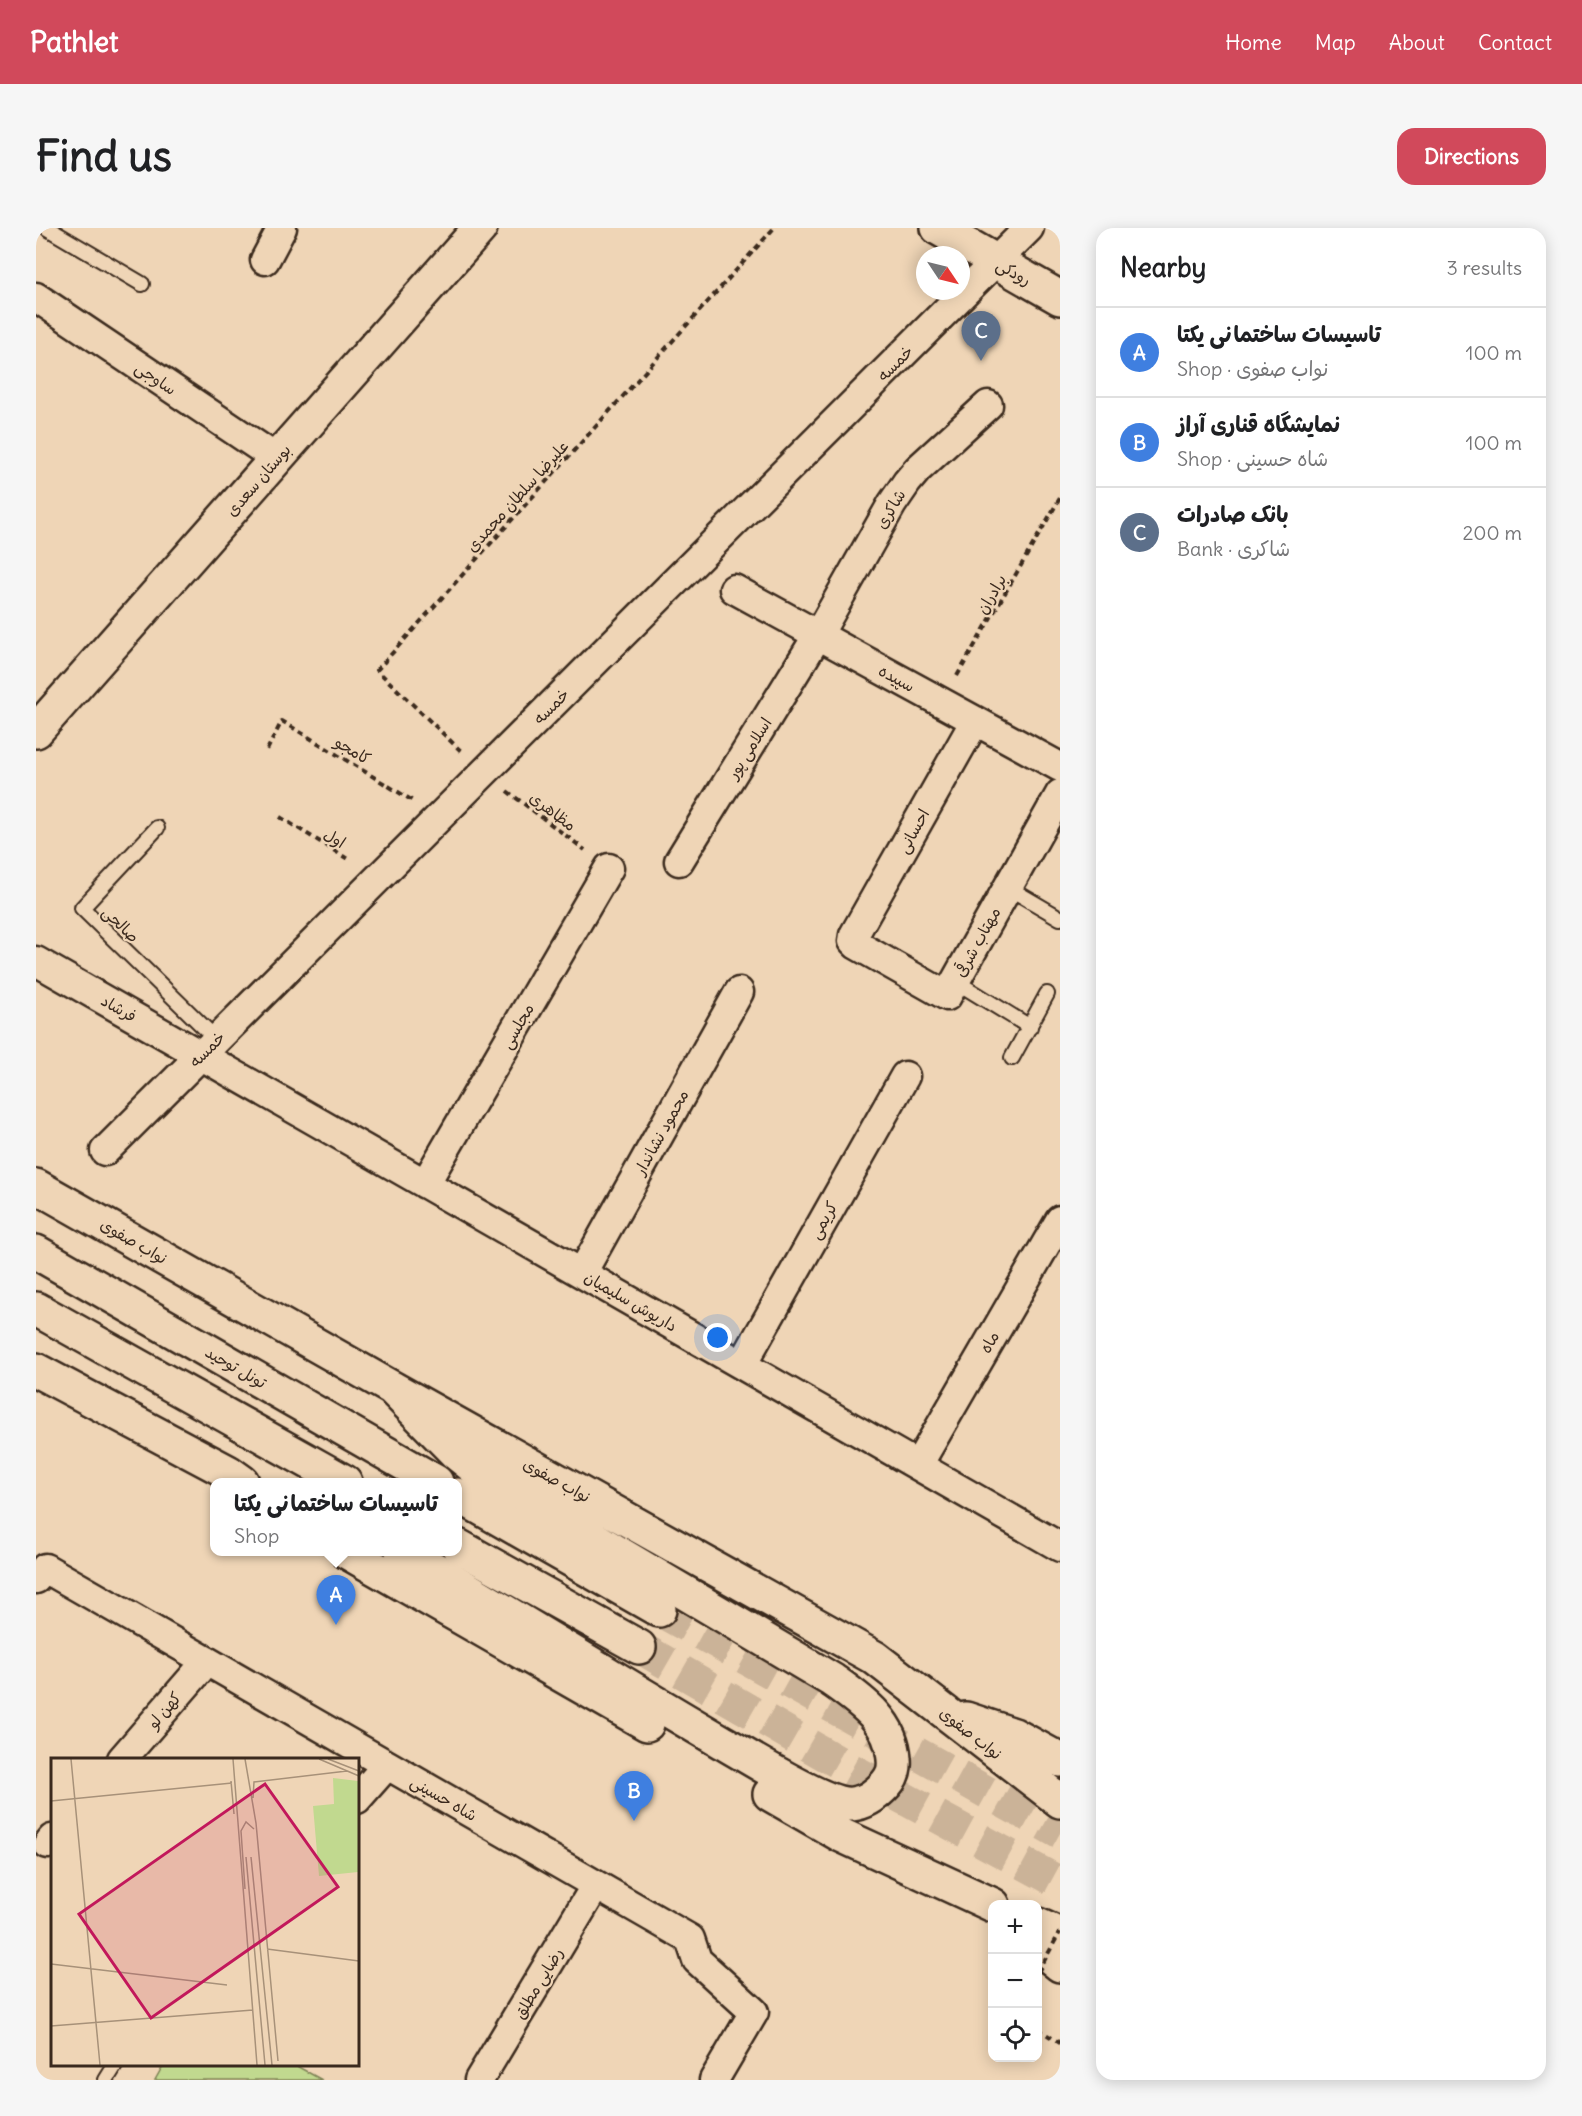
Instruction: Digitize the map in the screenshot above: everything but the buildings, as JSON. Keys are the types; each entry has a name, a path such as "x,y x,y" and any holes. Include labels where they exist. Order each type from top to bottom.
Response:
{"main road":[{"name":"بوستان سعدی","path":"36,731 480,228"},
{"name":"رودکی","path":"938,228 1060,298"},
{"name":"نواب صفوی","path":"36,1186 875,1658 1060,1801"},
{"name":"تونل توحید","path":"36,1252 429,1478"},
{"path":"36,1309 338,1478"},
{"path":"36,1370 238,1478"},
{"path":"392,1388 455,1452 475,1468 832,1680 860,1700 885,1728 893,1748 893,1772 880,1790 861,1803 839,1804 828,1800 672,1713 412,1556"},
{"path":"462,1497 659,1610"},
{"path":"462,1548 639,1647"},
{"path":"355,1556 841,1835 987,1904"},
{"path":"943,1711 1014,1735 1060,1760"},
{"path":"1042,1926 1060,1933"},
{"path":"1042,1950 1060,1965"}],"street":[{"path":"265,260 282,228"},
{"name":"خمسه","path":"105,1150 1029,228"},
{"name":"ساوجی","path":"36,297 277,459"},
{"name":"شاکری","path":"818,635 892,504 907,482 918,469 988,405"},
{"name":"سپیده","path":"734,589 1060,767"},
{"name":"اسلامی پور","path":"680,861 818,635"},
{"name":"احسانی","path":"853,941 854,935 975,721"},
{"name":"مهتاب شرقی","path":"853,941 946,996 1060,794"},
{"name":"مجلسی","path":"425,1184 609,868"},
{"name":"فرشاد","path":"36,961 209,1047"},
{"name":"محمود نشاندار","path":"582,1273 739,992"},
{"name":"داریوش سلیمیان","path":"209,1047 425,1184 1060,1547"},
{"name":"کریمی","path":"742,1365 905,1076"},
{"name":"ماه","path":"918,1465 1060,1220"},
{"name":"شاه حسینی","path":"41,1574 207,1661 690,1939 697,1960 753,2012 714,2080"},
{"name":"کهن لو","path":"123,1758 207,1661"},
{"path":"358,1798 387,1765"},
{"name":"رضایی مطلق","path":"479,2080 596,1885"}],"lane":[{"path":"47,228 142,284"},
{"name":"صالحی","path":"157,828 82,909 209,1047"},
{"path":"1007,888 1060,918"},
{"path":"955,981 1030,1027"},
{"path":"1012,1058 1047,994"},
{"path":"106,2080 115,2065"}],"path":[{"name":"علیرضا سلطان محمدی","path":"483,773 377,670 774,228"},
{"name":"برادران","path":"942,703 1060,498"},
{"name":"کامجو","path":"267,750 282,721 440,817"},
{"name":"مظاهری","path":"483,773 609,868"},
{"name":"اول","path":"280,817 378,878"},
{"path":"1042,1965 1060,1933"},
{"path":"1042,2032 1060,2043"}],"green space":[{"path":"163,2065 295,2065 322,2080 155,2080"}],"tunnel":[{"path":"659,1610 1060,1833"},
{"path":"639,1647 850,1769 1060,1883"}],"place":[{"name":"بانک صادرات","path":"981,361"},
{"name":"تاسیسات ساختمانی یکتا","path":"336,1625"},
{"name":"نمایشگاه قناری آراز","path":"634,1821"}]}
